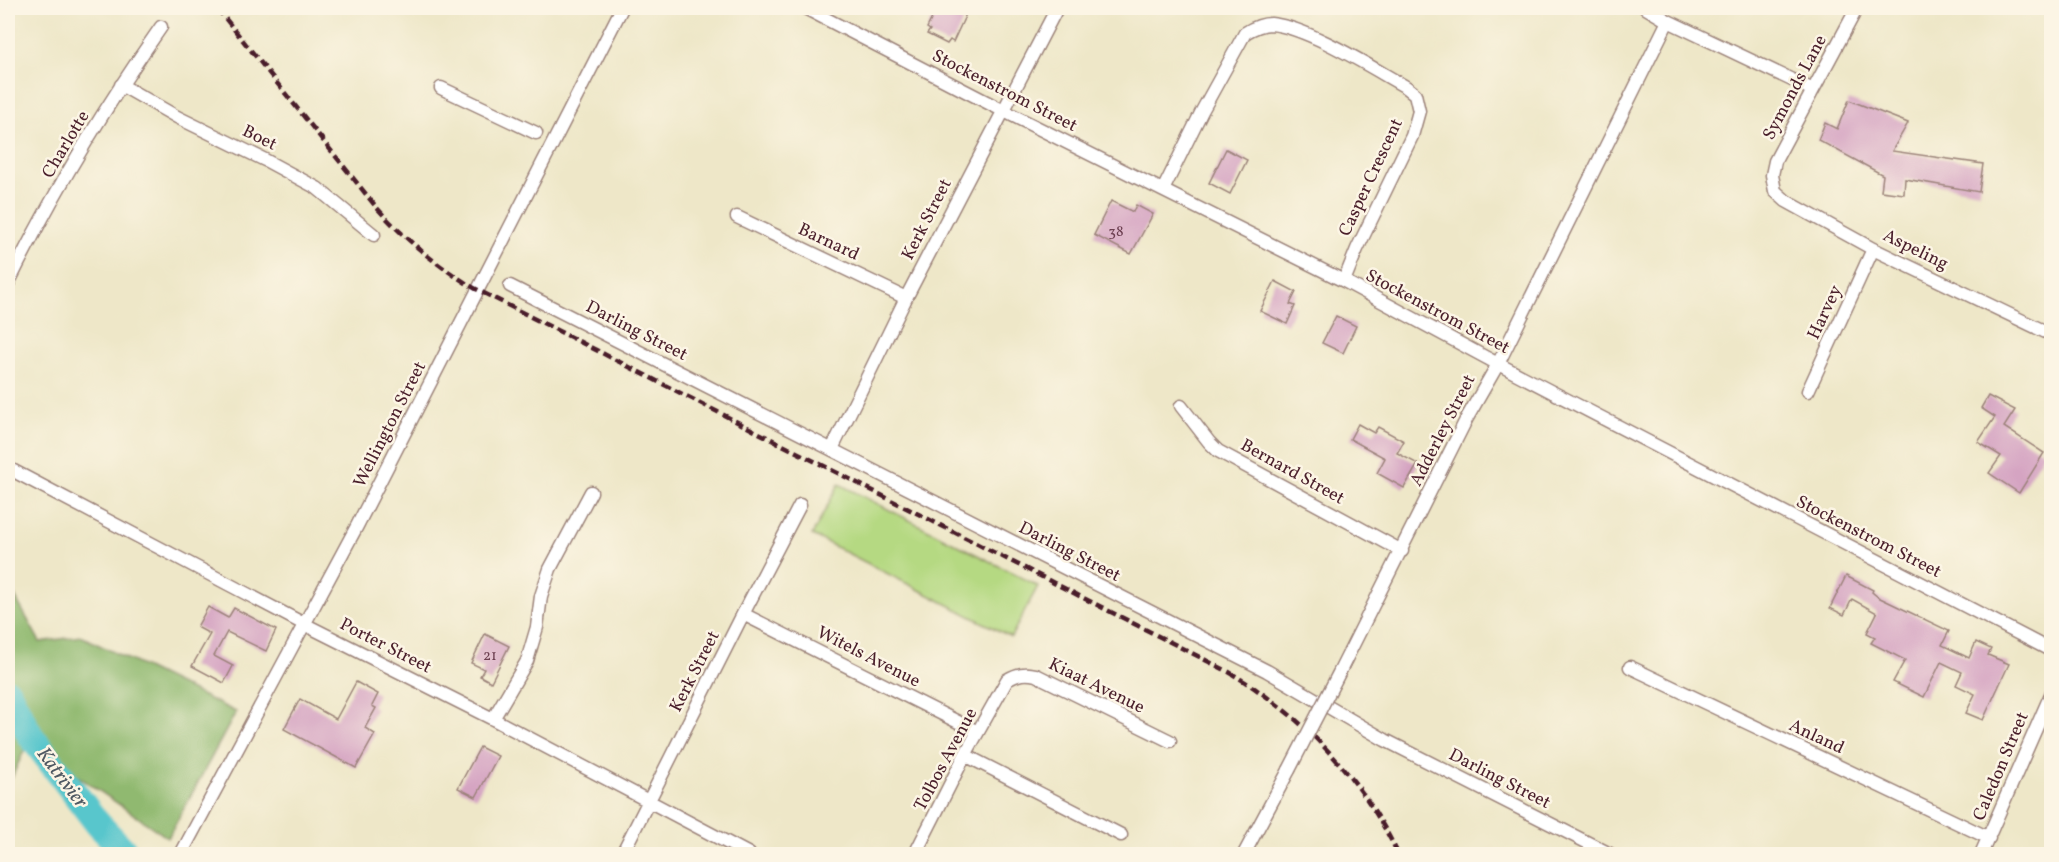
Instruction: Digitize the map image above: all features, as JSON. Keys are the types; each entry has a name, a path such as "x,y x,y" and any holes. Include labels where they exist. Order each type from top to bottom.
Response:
{"street":[{"name":"Wellington Street","path":"181,855 496,258 622,8"},
{"name":"Stockenstrom Street","path":"806,8 1002,110 1344,281 1497,364 2052,651"},
{"name":"Kerk Street","path":"832,449 906,298 1057,8"},
{"path":"1646,8 1668,21 1813,90"},
{"name":"Symonds Lane","path":"1773,186 1775,161 1857,8"},
{"name":"Adderley Street","path":"1244,855 1402,551 1668,21"},
{"name":"Casper Crescent","path":"1163,190 1202,111 1245,33 1257,26 1269,24 1287,27 1314,38 1406,87 1415,94 1419,111 1412,136 1357,249 1344,281"},
{"name":"Charlotte","path":"8,284 30,239 121,85 161,27"},
{"name":"Boet","path":"121,85 177,117 317,188 374,235"},
{"path":"441,88 536,134"},
{"name":"Aspeling","path":"1773,186 1775,192 1786,201 1873,249 2052,335"},
{"name":"Barnard","path":"737,218 906,298"},
{"name":"Harvey","path":"1808,391 1873,249"},
{"name":"Darling Street","path":"510,286 1267,671 1385,740 1610,855"},
{"name":"Bernard Street","path":"1181,406 1218,450 1402,551"},
{"name":"Porter Street","path":"8,468 304,624 493,719 749,855"},
{"path":"493,719 527,661 537,627 541,596 550,570 591,492"},
{"name":"Kerk Street","path":"622,855 743,614 801,505"},
{"name":"Witels Avenue","path":"743,614 978,732"},
{"name":"Anland","path":"1630,667 1989,838"},
{"name":"Kiaat Avenue","path":"1007,680 1022,673 1036,675 1170,741"},
{"name":"Tolbos Avenue","path":"915,855 965,755 1007,680"},
{"name":"Caledon Street","path":"1981,855 2052,692"},
{"path":"965,755 1121,835"}],"green space":[{"path":"839,484 1038,586 1011,637 812,535"},
{"path":"8,584 40,642 81,636 236,712 168,838 28,742 8,786"}],"building":[{"path":"937,8 953,8 966,14 953,42 950,40 947,44 927,34 930,30 927,28"},
{"path":"1849,100 1908,123 1892,151 1983,164 1979,192 1905,179 1904,194 1881,191 1883,175 1818,140 1825,123 1837,129"},
{"path":"1226,149 1247,160 1230,194 1209,183"},
{"path":"1111,201 1133,212 1136,205 1153,214 1131,254 1094,235"},
{"path":"1275,281 1296,292 1290,304 1295,306 1287,324 1260,311"},
{"path":"1336,316 1356,326 1343,353 1322,343"},
{"path":"1988,396 2015,410 2004,427 2044,453 2019,493 1989,473 2001,456 1978,442 1995,417 1981,408"},
{"path":"1358,424 1374,433 1378,427 1404,441 1397,453 1418,464 1404,488 1377,473 1385,458 1350,439"},
{"path":"1846,576 1873,590 1872,592 1878,597 1949,631 1942,645 1969,658 1976,642 1991,649 1988,655 2009,664 1983,720 1966,713 1975,694 1956,685 1962,672 1941,662 1924,697 1893,682 1905,660 1871,643 1875,637 1867,633 1877,613 1852,599 1844,615 1830,608"},
{"path":"208,607 228,618 234,608 276,630 266,651 227,632 214,656 233,666 224,683 192,666 210,634 197,627"},
{"path":"485,634 509,646 491,682 480,676 484,669 471,663"},
{"path":"356,682 378,694 372,706 376,708 365,728 375,734 356,768 284,729 300,699 336,719"},
{"path":"480,747 498,756 476,797 458,788"}],"waterway":[{"name":"Katrivier","path":"8,692 30,735 98,824 127,854"}],"railway":[{"path":"217,8 377,208 411,242 449,272 476,289 1229,672 1281,708 1327,750 1366,799 1398,854"}]}
